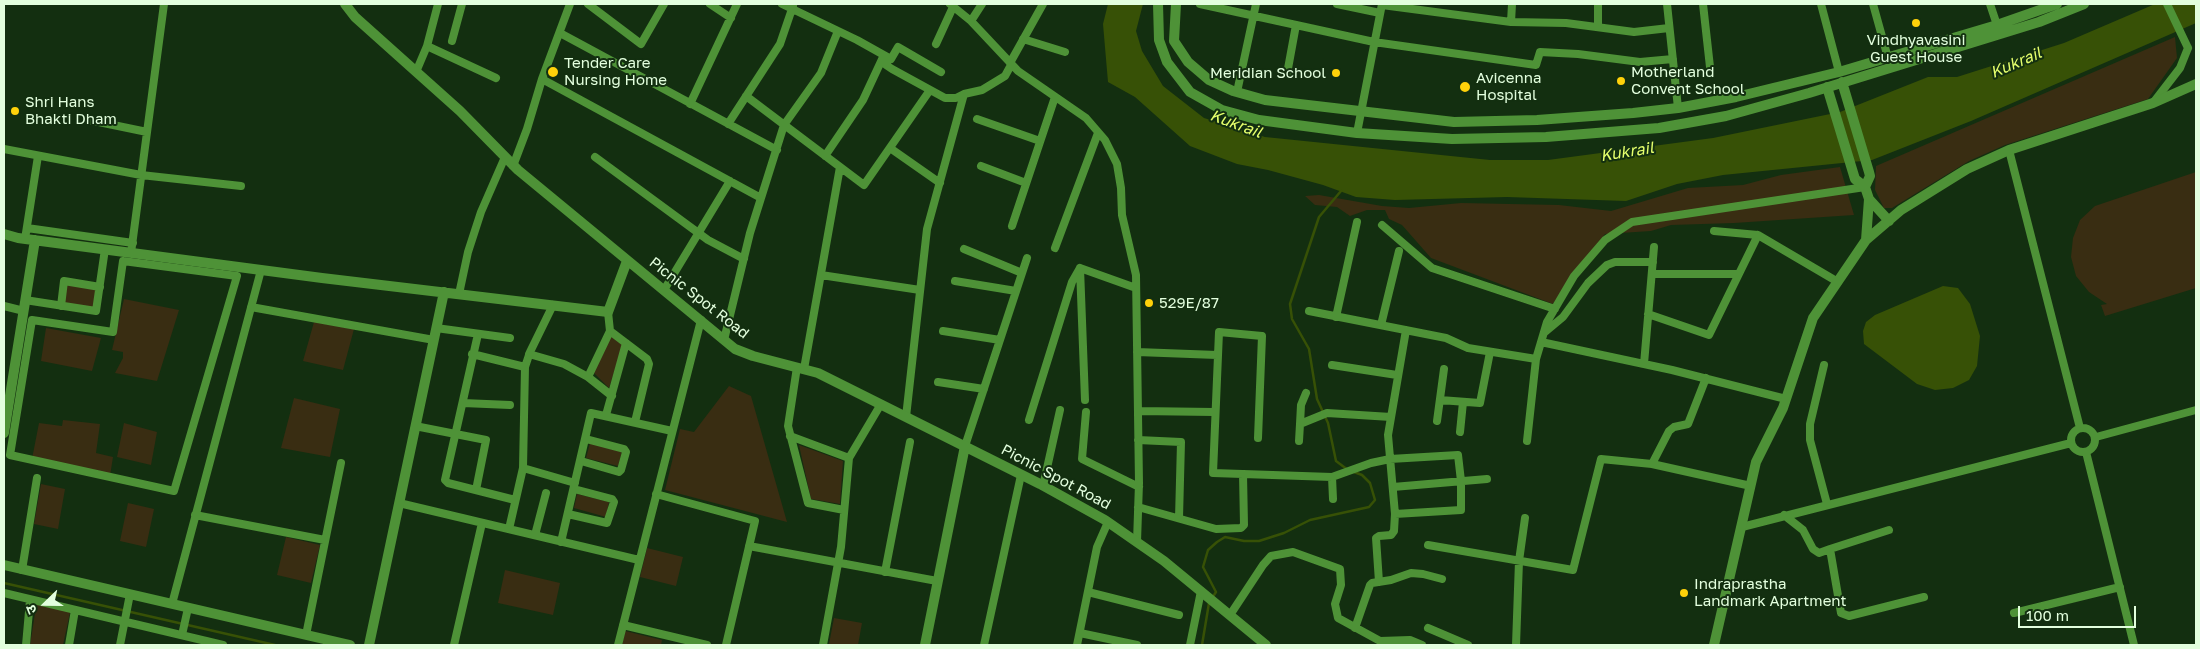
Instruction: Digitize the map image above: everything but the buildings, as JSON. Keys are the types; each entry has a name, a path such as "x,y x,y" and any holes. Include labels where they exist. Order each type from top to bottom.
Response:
{"street":[{"path":"132,248 164,4"},
{"name":"Picnic Spot Road","path":"345,4 355,17 460,111 513,166 735,349 753,356 818,373 1022,475 1108,522 1204,593 1266,645"},
{"path":"416,72 427,46 438,4"},
{"path":"452,41 462,4"},
{"path":"513,166 527,129 542,79 570,4"},
{"path":"588,4 641,44 664,4"},
{"path":"710,4 731,18"},
{"path":"690,104 736,4"},
{"path":"782,4 792,6 891,59 898,47 942,72"},
{"path":"971,21 982,4"},
{"path":"886,56 886,65 945,98 956,98 982,90 1004,76 1044,4"},
{"path":"1158,4 1159,40 1167,62 1190,92 1222,110 1259,120 1357,133 1461,139 1546,137 1659,128 1726,116 1809,94 1828,91 1888,58 1997,25 2057,4"},
{"path":"1176,4 1174,41 1188,62 1208,80 1237,92 1265,100 1454,122 1537,120 1678,108 1806,80 1842,82 2039,22 2084,4"},
{"path":"1200,4 1374,42 1536,65 1540,52 1578,54 1640,62 1673,59"},
{"path":"1237,92 1256,4"},
{"path":"1337,4 1381,7 1511,22 1566,22 1634,32 1669,28"},
{"path":"1511,22 1512,4"},
{"path":"1598,4 1598,27"},
{"path":"1667,4 1678,108"},
{"path":"1703,4 1710,66"},
{"path":"1820,4 1870,176 1865,187"},
{"path":"1873,4 1888,58"},
{"path":"1990,4 1997,25"},
{"path":"2167,4 2188,48 2196,52"},
{"path":"936,44 952,5 971,21 1018,71 1086,118 1105,140 1117,164 1121,188 1122,215 1133,255 1136,275 1139,487 1137,542"},
{"path":"728,124 780,44 792,6"},
{"path":"1357,133 1381,7"},
{"path":"1287,74 1296,25"},
{"path":"724,340 761,198 784,125 821,73 838,31"},
{"path":"560,33 777,150"},
{"path":"1023,39 1065,52"},
{"path":"427,46 496,78"},
{"path":"2153,103 2180,68 2188,48"},
{"path":"825,156 863,100 886,56"},
{"path":"542,79 761,198"},
{"path":"1806,80 1809,94"},
{"path":"1714,645 1756,462 1786,399 1813,318 1866,240 1901,210 1967,169 2009,150 2153,103 2196,84"},
{"path":"746,96 864,185 930,90"},
{"path":"1828,91 1853,174 1855,179 1865,187 1869,199 1866,240"},
{"path":"906,417 927,229 964,94"},
{"path":"1012,226 1055,97"},
{"path":"977,119 1040,141"},
{"path":"89,120 147,132"},
{"path":"1055,248 1098,133"},
{"path":"890,148 940,183"},
{"path":"4,149 141,175 241,186"},
{"path":"2009,150 2080,428"},
{"path":"4,433 24,305 30,239 27,228 38,156"},
{"path":"459,294 468,252 481,212 505,157"},
{"path":"595,157 698,233 744,259"},
{"path":"982,166 1026,183"},
{"path":"840,167 821,275 788,426 808,503 844,510"},
{"path":"664,290 730,181"},
{"path":"1527,440 1536,359 1547,322 1574,276 1605,240 1632,222 1865,187"},
{"path":"1869,199 1889,221"},
{"path":"1336,317 1357,222"},
{"path":"1382,224 1432,268 1555,309"},
{"path":"27,228 261,270 608,312"},
{"path":"1714,231 1758,235 1838,282"},
{"path":"4,234 105,249 132,248"},
{"path":"1648,314 1709,335 1758,235"},
{"path":"1644,364 1654,248"},
{"path":"4,306 61,306 96,311 105,249"},
{"path":"964,249 1022,273"},
{"path":"1381,325 1399,251"},
{"path":"925,645 965,446 1028,258"},
{"path":"123,261 237,276 174,491 10,455 32,320 113,332 123,261"},
{"path":"588,377 610,331 608,312 627,261"},
{"path":"1545,332 1563,317 1588,283 1607,265 1615,262 1653,262"},
{"path":"1080,268 1136,288"},
{"path":"1080,268 1085,400"},
{"path":"1029,420 1072,282 1080,268"},
{"path":"172,604 261,270"},
{"path":"1652,274 1738,274"},
{"path":"821,275 920,290"},
{"path":"61,306 64,281 100,287"},
{"path":"955,281 1016,291"},
{"path":"369,645 444,292"},
{"path":"509,529 523,468 525,367 529,354 553,305"},
{"path":"251,307 434,340"},
{"path":"1309,311 1446,338 1468,348 1536,359"},
{"path":"618,645 701,320"},
{"path":"436,328 510,338"},
{"path":"1379,582 1376,538 1393,533 1395,514 1388,435 1406,330"},
{"path":"610,331 646,359 649,364 635,422"},
{"path":"943,331 1000,340"},
{"path":"1258,438 1262,336 1219,332 1214,412 1212,471 1214,474 1332,477 1352,469 1390,459 1458,455 1462,508 1458,512 1395,514"},
{"path":"478,334 445,480 448,483 516,500"},
{"path":"1541,342 1706,378 1786,399"},
{"path":"606,415 626,343"},
{"path":"1137,352 1217,355"},
{"path":"1440,400 1480,403 1490,352"},
{"path":"472,354 525,367"},
{"path":"529,354 564,364 588,377 612,396"},
{"path":"1332,364 1398,376"},
{"path":"1824,365 1810,424 1810,440 1827,504"},
{"path":"1437,421 1444,369"},
{"path":"1652,464 1669,431 1674,427 1688,424 1706,378"},
{"path":"938,382 984,389"},
{"path":"1299,441 1301,405 1306,393"},
{"path":"463,402 510,405"},
{"path":"1460,432 1463,402"},
{"path":"823,645 838,563 849,458 881,404"},
{"path":"1043,486 1060,410"},
{"path":"2096,437 2196,410"},
{"path":"1138,411 1214,412"},
{"path":"1086,412 1082,459 1139,487"},
{"path":"1300,424 1327,412 1391,417"},
{"path":"561,542 591,413 672,431"},
{"path":"416,426 486,440 476,490"},
{"path":"2080,428 2090,429 2096,437 2094,447 2086,452 2077,450 2071,443 2073,433 2080,428"},
{"path":"790,436 849,458"},
{"path":"581,462 619,472 626,452 624,449 586,438"},
{"path":"1138,440 1181,442 1179,518"},
{"path":"885,572 910,442"},
{"path":"1742,527 2071,443"},
{"path":"2086,452 2134,645"},
{"path":"1428,545 1573,570 1601,459 1652,464 1751,486"},
{"path":"306,635 341,463"},
{"path":"523,468 612,499 614,502 606,523 568,514"},
{"path":"1138,507 1216,529 1242,528 1243,474"},
{"path":"984,645 1022,475"},
{"path":"1332,477 1333,499"},
{"path":"22,570 37,478"},
{"path":"1393,487 1487,479"},
{"path":"535,536 546,493"},
{"path":"656,494 755,521 726,645"},
{"path":"399,503 640,560"},
{"path":"1784,515 1803,530 1813,549 1819,553 1889,530"},
{"path":"195,516 325,540"},
{"path":"1516,645 1519,561 1525,518"},
{"path":"1077,645 1098,547 1108,522"},
{"path":"454,645 482,523"},
{"path":"749,546 937,582"},
{"path":"1830,549 1841,613 1849,616 1924,597"},
{"path":"1230,615 1271,556 1278,553 1293,552 1340,569 1341,585 1335,604 1338,618 1381,643 1410,640 1422,645"},
{"path":"4,565 350,645"},
{"path":"1355,628 1370,585 1411,573 1442,579"},
{"path":"2014,613 2120,587"},
{"path":"1088,592 1179,615"},
{"path":"4,593 75,610 126,615 183,628 223,645"},
{"path":"1190,645 1204,593"},
{"path":"120,645 130,594"},
{"path":"26,645 30,600"},
{"path":"183,628 188,608"},
{"path":"69,645 75,610"},
{"path":"623,625 706,645"},
{"path":"1428,628 1468,645"},
{"path":"1080,633 1137,645"}],"shaded area":[{"path":"2175,37 2177,58 2148,99 2005,145 1969,161 1892,208 1884,208 1875,190 1876,166"},
{"path":"1840,167 1854,215 1671,225 1651,231 1605,234 1573,274 1553,304 1431,258 1402,225 1389,219 1385,210 1367,210 1350,216 1337,207 1315,205 1305,196 1319,195 1382,206 1409,208 1461,203 1559,205 1611,211 1688,188 1743,185 1781,175"},
{"path":"2196,172 2196,288 2105,316 2101,305 2107,304 2089,292 2076,276 2071,257 2073,238 2080,220 2095,206"},
{"path":"66,284 97,289 94,309 64,304"},
{"path":"124,299 179,310 157,381 115,373 123,358 123,352 112,350"},
{"path":"314,322 354,329 343,370 303,361"},
{"path":"46,328 101,338 92,371 41,361"},
{"path":"611,336 623,345 609,388 593,372"},
{"path":"729,386 751,396 787,522 665,490 680,429 694,432"},
{"path":"294,398 340,409 330,457 281,448"},
{"path":"63,420 100,424 96,453 113,457 110,476 32,459 39,423 62,426"},
{"path":"124,423 157,432 151,465 117,457"},
{"path":"590,443 622,452 618,466 586,458"},
{"path":"799,445 843,461 840,504 811,499"},
{"path":"41,484 65,489 58,529 34,524"},
{"path":"577,494 609,502 606,517 574,508"},
{"path":"128,503 154,509 146,547 120,541"},
{"path":"286,537 320,545 311,583 277,575"},
{"path":"647,548 683,557 676,586 640,577"},
{"path":"505,570 560,583 553,615 498,603"},
{"path":"37,601 71,608 63,645 30,645"},
{"path":"834,618 862,623 858,645 829,644"},
{"path":"625,631 662,640 661,645 622,645"}],"water":[{"name":"Kukrail","path":"1108,4 1143,4 1136,31 1142,51 1163,86 1204,118 1265,137 1490,160 1548,160 1713,138 1840,112 1928,77 1957,77 2064,43 2155,4 2196,4 2196,23 1971,121 1872,160 1723,175 1677,184 1626,201 1507,197 1395,200 1356,197 1323,185 1268,170 1237,164 1190,146 1135,97 1108,82 1103,24"},
{"path":"1943,286 1958,288 1970,304 1980,336 1977,366 1969,380 1953,388 1935,390 1917,384 1864,344 1863,331 1866,322 1875,315"}],"waterway":[{"path":"1341,191 1319,217 1290,304 1292,319 1309,349 1317,399 1328,423 1336,461 1348,470"},
{"path":"1212,598 1216,592 1203,567 1208,550 1217,542 1225,537 1244,541 1259,541 1284,533 1310,520 1369,507 1375,500 1370,483 1362,475 1354,472"},
{"path":"4,583 275,645"},
{"path":"1202,645 1209,603"}],"place":[{"name":"Vindhyavasini Guest House","path":"1916,23"},
{"name":"Tender Care Nursing Home","path":"553,72"},
{"name":"Meridian School","path":"1336,73"},
{"name":"Motherland Convent School","path":"1621,81"},
{"name":"Avicenna Hospital","path":"1465,87"},
{"name":"Shri Hans Bhakti Dham","path":"15,111"},
{"name":"529E/87","path":"1149,303"},
{"name":"Indraprastha Landmark Apartment","path":"1684,593"}]}
